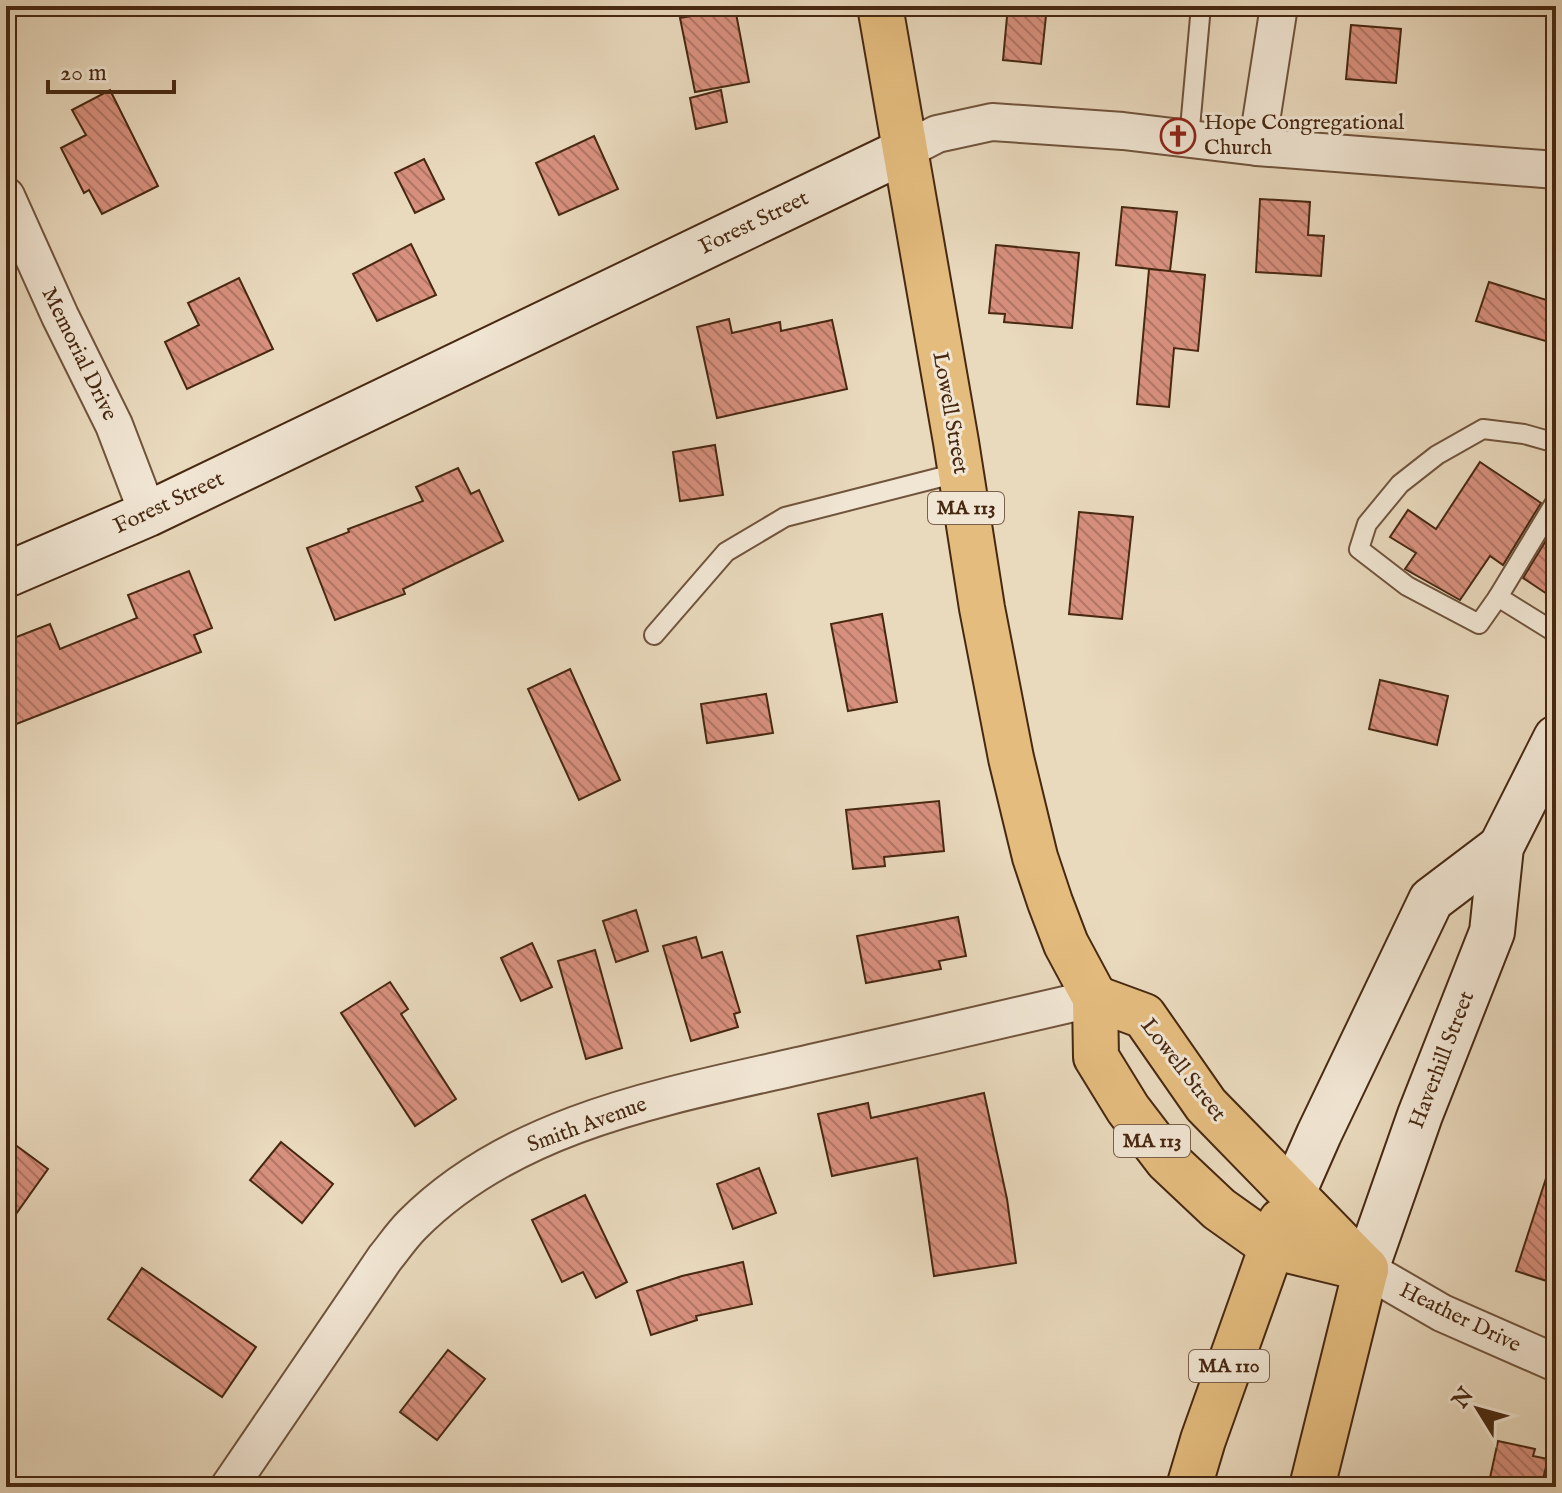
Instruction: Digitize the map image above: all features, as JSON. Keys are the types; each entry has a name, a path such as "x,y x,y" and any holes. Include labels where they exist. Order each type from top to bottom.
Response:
{"main road":[{"name":"Lowell Street","path":"880,6 982,608 1011,758 1032,843 1066,944 1095,998 1096,1057 1128,1109 1167,1160 1219,1209 1271,1246 1366,1269"},
{"name":"Lowell Street","path":"1095,998 1144,1016 1206,1105 1366,1269"},
{"name":"MA 110","path":"1189,1487 1271,1246 1293,1193"},
{"name":"MA 110","path":"1312,1487 1366,1269"}],"street":[{"path":"1257,147 1279,6"},
{"name":"Forest Street","path":"6,575 148,514 937,134 992,122 1123,131 1257,147 1556,170"},
{"name":"Memorial Drive","path":"6,196 114,425 148,514"},
{"name":"Haverhill Street","path":"1366,1269 1420,1115 1492,932 1501,847 1556,738"},
{"name":"Haverhill Street","path":"1293,1193 1431,900 1501,847"},
{"name":"Smith Avenue","path":"229,1487 385,1258 411,1226 442,1198 513,1153 594,1119 679,1094 1095,998"},
{"name":"Heather Drive","path":"1366,1269 1442,1313 1556,1363"}],"lane":[{"path":"1189,139 1201,6"},
{"path":"1556,443 1524,434 1483,429 1437,455 1400,484 1367,524 1359,549 1407,586 1479,624 1556,501"},
{"path":"654,635 726,552 785,517 961,472"},
{"path":"1498,597 1556,633"}],"building":[{"path":"1008,6 1047,6 1041,64 1003,60"},
{"path":"735,8 749,82 695,92 680,18"},
{"path":"1351,25 1401,29 1396,83 1346,79"},
{"path":"110,90 158,186 102,214 89,190 84,193 61,148 86,135 72,110"},
{"path":"721,90 727,122 696,129 690,98"},
{"path":"594,136 618,189 559,215 536,163"},
{"path":"424,159 444,199 415,213 395,173"},
{"path":"1260,199 1310,202 1308,235 1324,236 1321,276 1256,272"},
{"path":"1122,207 1177,212 1170,271 1205,275 1198,351 1174,348 1169,407 1137,404 1149,269 1169,271 1116,265"},
{"path":"411,244 436,295 377,321 353,274"},
{"path":"996,245 1079,253 1072,328 1004,322 1005,314 989,313"},
{"path":"239,278 273,349 187,389 165,342 199,325 188,303"},
{"path":"1489,282 1556,303 1556,344 1476,321"},
{"path":"729,319 732,333 780,322 781,331 832,320 847,389 717,418 697,327"},
{"path":"715,445 723,495 680,501 673,452"},
{"path":"1480,462 1541,503 1503,565 1490,556 1460,600 1405,569 1416,553 1390,537 1408,510 1436,529"},
{"path":"458,468 471,494 479,490 503,541 403,589 405,594 335,620 307,548 423,501 416,487"},
{"path":"1079,512 1133,517 1122,619 1069,614"},
{"path":"1556,524 1556,600 1523,578"},
{"path":"189,571 212,628 194,635 201,652 6,728 6,641 50,624 60,649 137,618 128,595"},
{"path":"882,614 897,702 848,711 831,624"},
{"path":"570,669 620,780 579,800 528,689"},
{"path":"1380,680 1448,696 1437,745 1369,729"},
{"path":"766,694 773,733 707,743 701,704"},
{"path":"939,801 944,851 884,857 885,866 853,869 846,810"},
{"path":"636,910 648,951 616,962 603,921"},
{"path":"958,917 966,956 939,961 941,969 866,983 857,936"},
{"path":"696,937 702,958 722,952 740,1012 734,1014 738,1027 691,1041 663,946"},
{"path":"532,943 552,987 521,1001 501,958"},
{"path":"595,950 622,1048 586,1059 558,961"},
{"path":"390,982 408,1009 401,1014 456,1099 415,1126 341,1013"},
{"path":"984,1093 1007,1199 1016,1263 934,1276 917,1158 832,1176 818,1114 868,1103 871,1118"},
{"path":"6,1138 48,1169 6,1228"},
{"path":"281,1142 333,1184 302,1223 250,1180"},
{"path":"759,1168 776,1213 733,1229 717,1184"},
{"path":"1549,1169 1556,1170 1556,1284 1516,1271"},
{"path":"585,1195 627,1282 596,1298 583,1272 562,1282 532,1220"},
{"path":"743,1262 752,1304 696,1316 697,1320 651,1335 637,1291 682,1276"},
{"path":"142,1268 256,1347 222,1397 108,1319"},
{"path":"448,1350 485,1379 437,1440 400,1412"},
{"path":"1498,1441 1535,1449 1533,1456 1548,1459 1541,1487 1488,1487"}],"place":[{"name":"Hope Congregational Church","path":"1178,136"}]}
